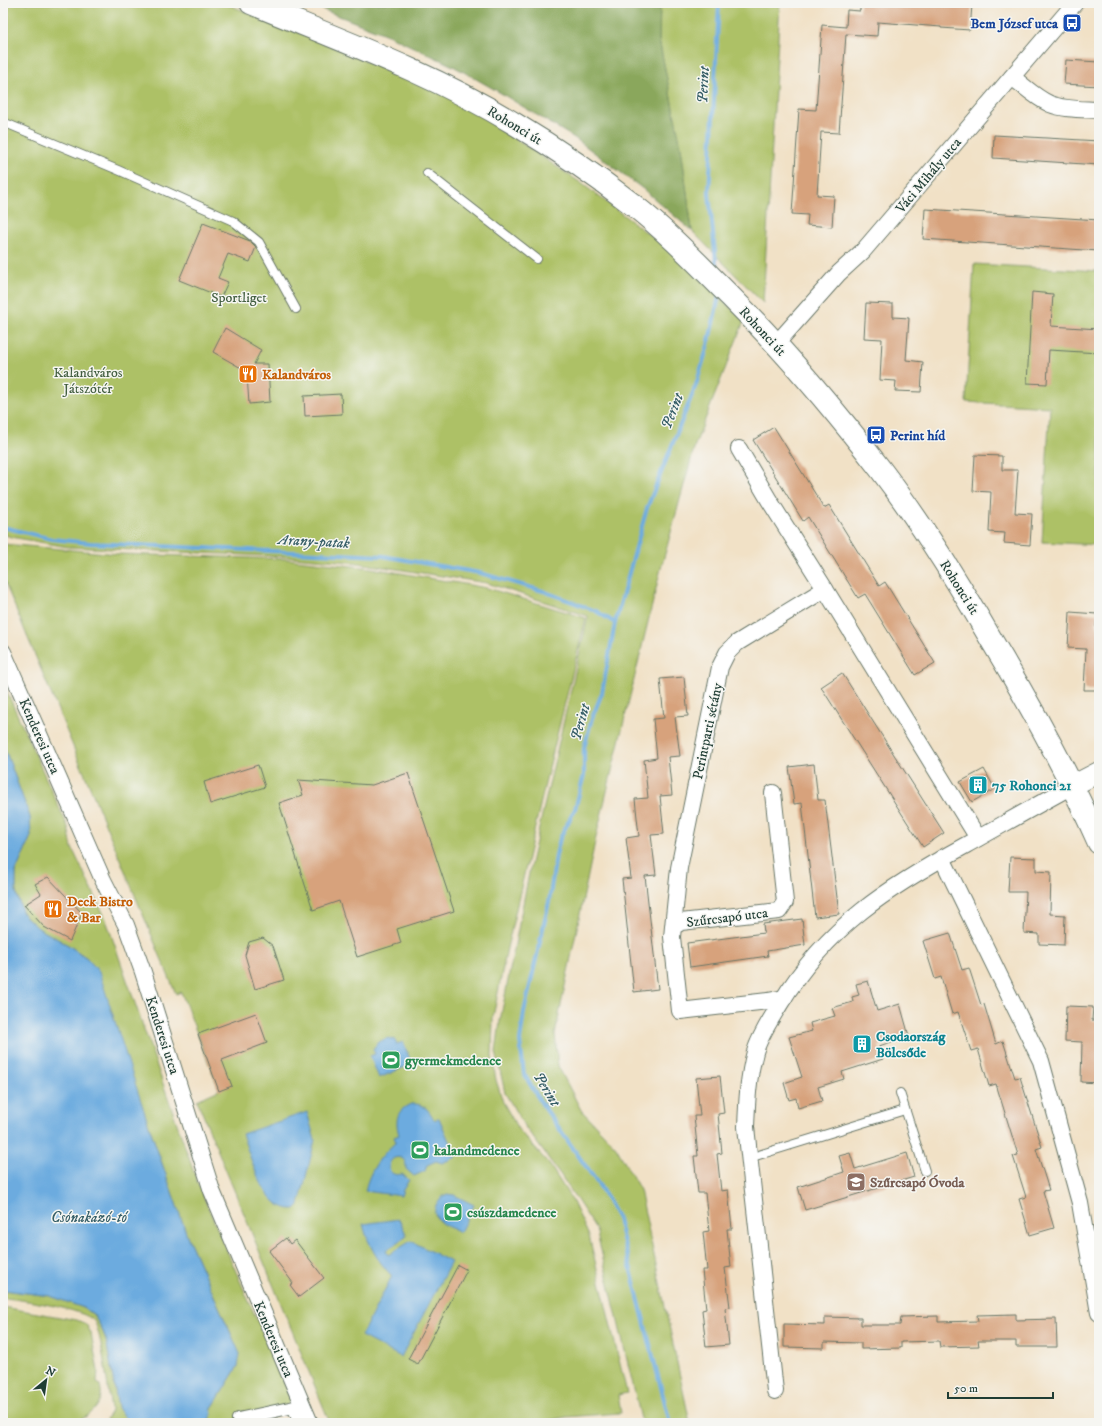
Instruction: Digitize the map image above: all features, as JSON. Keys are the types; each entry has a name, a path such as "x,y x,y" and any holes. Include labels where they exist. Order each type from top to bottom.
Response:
{"main road":[{"name":"Rohonci út","path":"251,3 394,62 455,90 515,124 577,164 634,205 682,247 755,321 806,377 878,466 926,534 971,604 1013,676 1061,762 1099,843"}],"street":[{"name":"Váci Mihály utca","path":"776,344 839,273 863,251 1075,3"},
{"path":"1012,76 1034,94 1050,104 1069,108 1099,110"},
{"path":"739,449 978,838"},
{"name":"Perintparti sétány","path":"673,927 679,868 720,667 727,653 738,643 825,589"},
{"name":"Kenderesi utca","path":"3,652 103,880 126,925 143,972 212,1191 310,1423"},
{"path":"775,1391 746,1127 747,1098 751,1070 759,1042 784,998 816,954 841,928 867,906 901,882 942,858 1099,772"},
{"name":"Szűrcsapó utca","path":"773,793 785,902 779,911 681,922 673,927 672,937 680,1012 784,998"},
{"path":"942,858 1041,1061 1080,1203 1099,1313"},
{"path":"239,1423 238,1420 294,1407 299,1423"}],"lane":[{"path":"3,122 118,170 232,221 259,242 296,309"},
{"path":"427,172 537,259"},
{"path":"900,1093 925,1171"},
{"path":"749,1158 905,1110"}],"green space":[{"name":"Sportliget","path":"3,3 224,3 312,38 456,99 581,183 671,251 744,321 695,445 660,572 596,837 555,1034 558,1066 581,1110 616,1147 640,1190 690,1423 642,1423 596,1229 560,1174 523,1124 505,1093 496,1052 500,1021 531,863 588,616 487,583 351,562 291,557 68,547 11,537 3,534"},
{"path":"306,3 660,3 659,40 681,147 692,231 643,189 576,139 499,92 453,66 390,36"},
{"path":"660,3 780,3 763,303 692,231 681,147 659,40"},
{"path":"974,264 1099,271 1099,545 1042,542 1050,407 966,402"},
{"path":"3,544 119,554 286,559 371,568 487,588 586,618 507,948 493,1017 492,1056 496,1080 503,1102 518,1129 549,1164 572,1200 589,1236 627,1393 618,1395 621,1413 566,1417 535,1423 330,1423 197,1100 219,1090 181,992 176,994 3,578"},
{"path":"3,683 68,827 72,848 105,917 198,1184 293,1403 235,1423 210,1423 212,1408 238,1366 233,1338 188,1238 150,1129 87,958 38,928 23,914 16,892 16,871 31,836 30,817 3,744"},
{"path":"3,1290 50,1296 84,1308 93,1314 106,1339 119,1411 126,1418 126,1423 108,1423 106,1419 111,1411 107,1378 97,1327 94,1321 78,1312 23,1300 3,1298"},
{"path":"3,1307 77,1320 86,1324 91,1333 98,1371 97,1382 100,1385 101,1392 101,1398 92,1412 84,1418 76,1421 65,1421 50,1418 3,1418"}],"water":[{"name":"Csónakázó-tó","path":"3,744 30,817 31,836 16,871 16,892 23,914 38,928 87,958 99,972 150,1129 188,1238 240,1354 238,1366 212,1408 210,1423 126,1423 126,1418 119,1411 106,1339 93,1314 84,1308 50,1296 3,1290"},
{"name":"gyermekmedence","path":"389,1038 395,1040 397,1044 403,1042 412,1064 379,1078 370,1056 375,1054 373,1049 378,1043"},
{"name":"kalandmedence","path":"411,1104 419,1105 425,1108 434,1120 439,1118 456,1157 442,1163 436,1161 427,1165 425,1171 414,1176 406,1169 405,1161 396,1157 390,1162 390,1170 396,1175 402,1174 409,1180 401,1196 365,1191 369,1177 376,1164 385,1152 396,1142 394,1137 399,1135 397,1125 398,1116 402,1109"},
{"path":"307,1112 315,1140 299,1205 295,1209 284,1208 275,1202 267,1193 260,1181 242,1134"},
{"name":"csúszdamedence","path":"447,1194 454,1195 474,1205 460,1232 439,1221 436,1217 436,1206 440,1199"},
{"path":"399,1219 407,1236 386,1251 388,1255 411,1241 451,1262 401,1357 361,1336 392,1276 374,1252 363,1224"}],"building":[{"path":"860,3 950,3 972,5 970,30 878,22 877,36 846,34 839,133 821,132 817,195 834,196 832,227 807,225 808,215 792,214 799,109 816,110 822,25 846,27 847,10 860,11"},
{"path":"1066,60 1099,62 1099,86 1064,84"},
{"path":"994,135 1099,141 1099,165 993,158"},
{"path":"925,209 1099,220 1099,251 923,239"},
{"path":"203,223 250,241 256,247 250,262 228,254 218,278 228,282 221,297 179,280"},
{"path":"1032,292 1053,294 1051,326 1099,329 1099,353 1049,350 1047,384 1027,383"},
{"path":"866,303 893,304 893,317 909,318 906,360 923,362 921,392 895,391 896,381 880,380 882,339 864,338"},
{"path":"225,328 261,350 254,364 268,364 270,402 249,404 247,375 243,369 213,352"},
{"path":"341,394 342,414 305,416 304,396"},
{"path":"774,427 824,508 829,505 879,586 885,582 935,663 915,675 865,594 858,598 808,517 803,521 753,440"},
{"path":"975,455 1002,456 1002,470 1018,470 1015,513 1032,514 1030,545 1004,543 1005,533 989,532 991,492 973,491"},
{"path":"1070,612 1097,614 1096,627 1099,627 1099,690 1084,690 1086,649 1068,648"},
{"path":"842,673 944,833 923,847 821,687"},
{"path":"684,677 688,716 675,717 680,756 668,757 672,795 660,796 664,834 651,835 656,875 645,876 658,989 634,992 622,879 631,878 626,838 639,836 635,799 648,798 644,760 657,758 653,719 664,718 660,679"},
{"path":"814,764 818,800 825,800 839,914 815,917 802,803 794,804 789,767"},
{"path":"258,765 265,787 210,804 204,782"},
{"name":"75 Rohonci 21","path":"984,769 995,789 972,802 960,782"},
{"path":"408,773 454,911 397,929 401,943 357,957 339,901 313,910 279,803 303,795 298,780 372,785"},
{"path":"1010,857 1036,858 1036,871 1051,872 1050,914 1065,915 1064,945 1039,944 1039,934 1024,933 1026,892 1008,892"},
{"name":"Deck Bistro & Bar","path":"48,877 82,913 70,941 44,927 24,905 41,894 35,884"},
{"path":"802,919 805,945 767,951 768,956 690,967 687,943 764,933 763,924"},
{"path":"950,933 962,970 969,968 981,1005 984,1004 996,1044 1003,1041 1015,1078 1020,1077 1042,1147 1036,1149 1049,1190 1043,1191 1054,1228 1030,1235 1019,1199 1026,1197 1013,1156 1018,1155 996,1084 989,1086 978,1049 971,1051 958,1012 952,1014 941,977 935,979 923,941"},
{"path":"263,938 273,946 284,980 255,989 245,955 249,942"},
{"name":"Csodaország Bölcsőde","path":"868,981 877,1011 900,1004 909,1036 879,1046 883,1059 842,1072 844,1079 818,1087 822,1101 798,1108 796,1098 789,1100 784,1083 802,1077 789,1037 812,1031 810,1023 835,1016 832,1008 853,1002 852,997 859,995 856,984"},
{"path":"1066,1006 1093,1007 1092,1020 1099,1021 1099,1083 1081,1082 1082,1042 1065,1041"},
{"path":"256,1013 267,1043 222,1060 232,1086 219,1091 198,1034"},
{"path":"720,1076 724,1113 718,1114 722,1153 717,1154 721,1191 728,1190 732,1229 727,1229 731,1267 725,1268 730,1307 725,1308 729,1345 706,1347 702,1310 706,1309 702,1270 707,1270 703,1232 709,1231 705,1193 698,1193 694,1156 698,1156 694,1116 700,1116 696,1078"},
{"name":"Szűrcsapó Óvoda","path":"850,1153 855,1169 907,1153 914,1177 805,1210 798,1187 844,1172 839,1156"},
{"path":"286,1238 290,1244 295,1240 324,1278 299,1297 290,1285 293,1283 269,1251"},
{"path":"458,1265 467,1270 418,1364 408,1359"},
{"path":"1016,1314 1016,1320 1056,1319 1057,1347 1016,1347 1016,1341 978,1341 979,1346 940,1347 939,1341 901,1342 901,1348 861,1349 861,1343 824,1342 824,1348 784,1347 784,1324 825,1325 825,1317 861,1318 861,1325 900,1325 901,1317 938,1316 938,1322 978,1321 977,1315"}],"waterway":[{"name":"Perint","path":"717,272 709,193 719,3"},
{"name":"Perint","path":"670,1423 618,1219 601,1188 542,1104 524,1074 520,1041 524,1012 549,902 556,855 560,838 575,809 584,775 584,748 592,718 602,693 615,623 647,508 696,385 708,345 719,296"},
{"name":"Arany-patak","path":"3,527 52,539 90,543 383,556 480,573 543,591 596,611 615,623"}],"place":[{"name":"Bem József utca","path":"1072,23"},
{"name":"Kalandváros","path":"248,374"},
{"name":"Perint híd","path":"876,435"},
{"name":"75 Rohonci 21","path":"978,785"},
{"name":"Deck Bistro & Bar","path":"53,909"},
{"name":"Csodaország Bölcsőde","path":"862,1044"},
{"name":"gyermekmedence","path":"391,1060"},
{"name":"kalandmedence","path":"420,1150"},
{"name":"Szűrcsapó Óvoda","path":"856,1182"},
{"name":"csúszdamedence","path":"453,1212"}],"park label":[{"name":"Kalandváros Játszótér","path":"88,380"}]}
